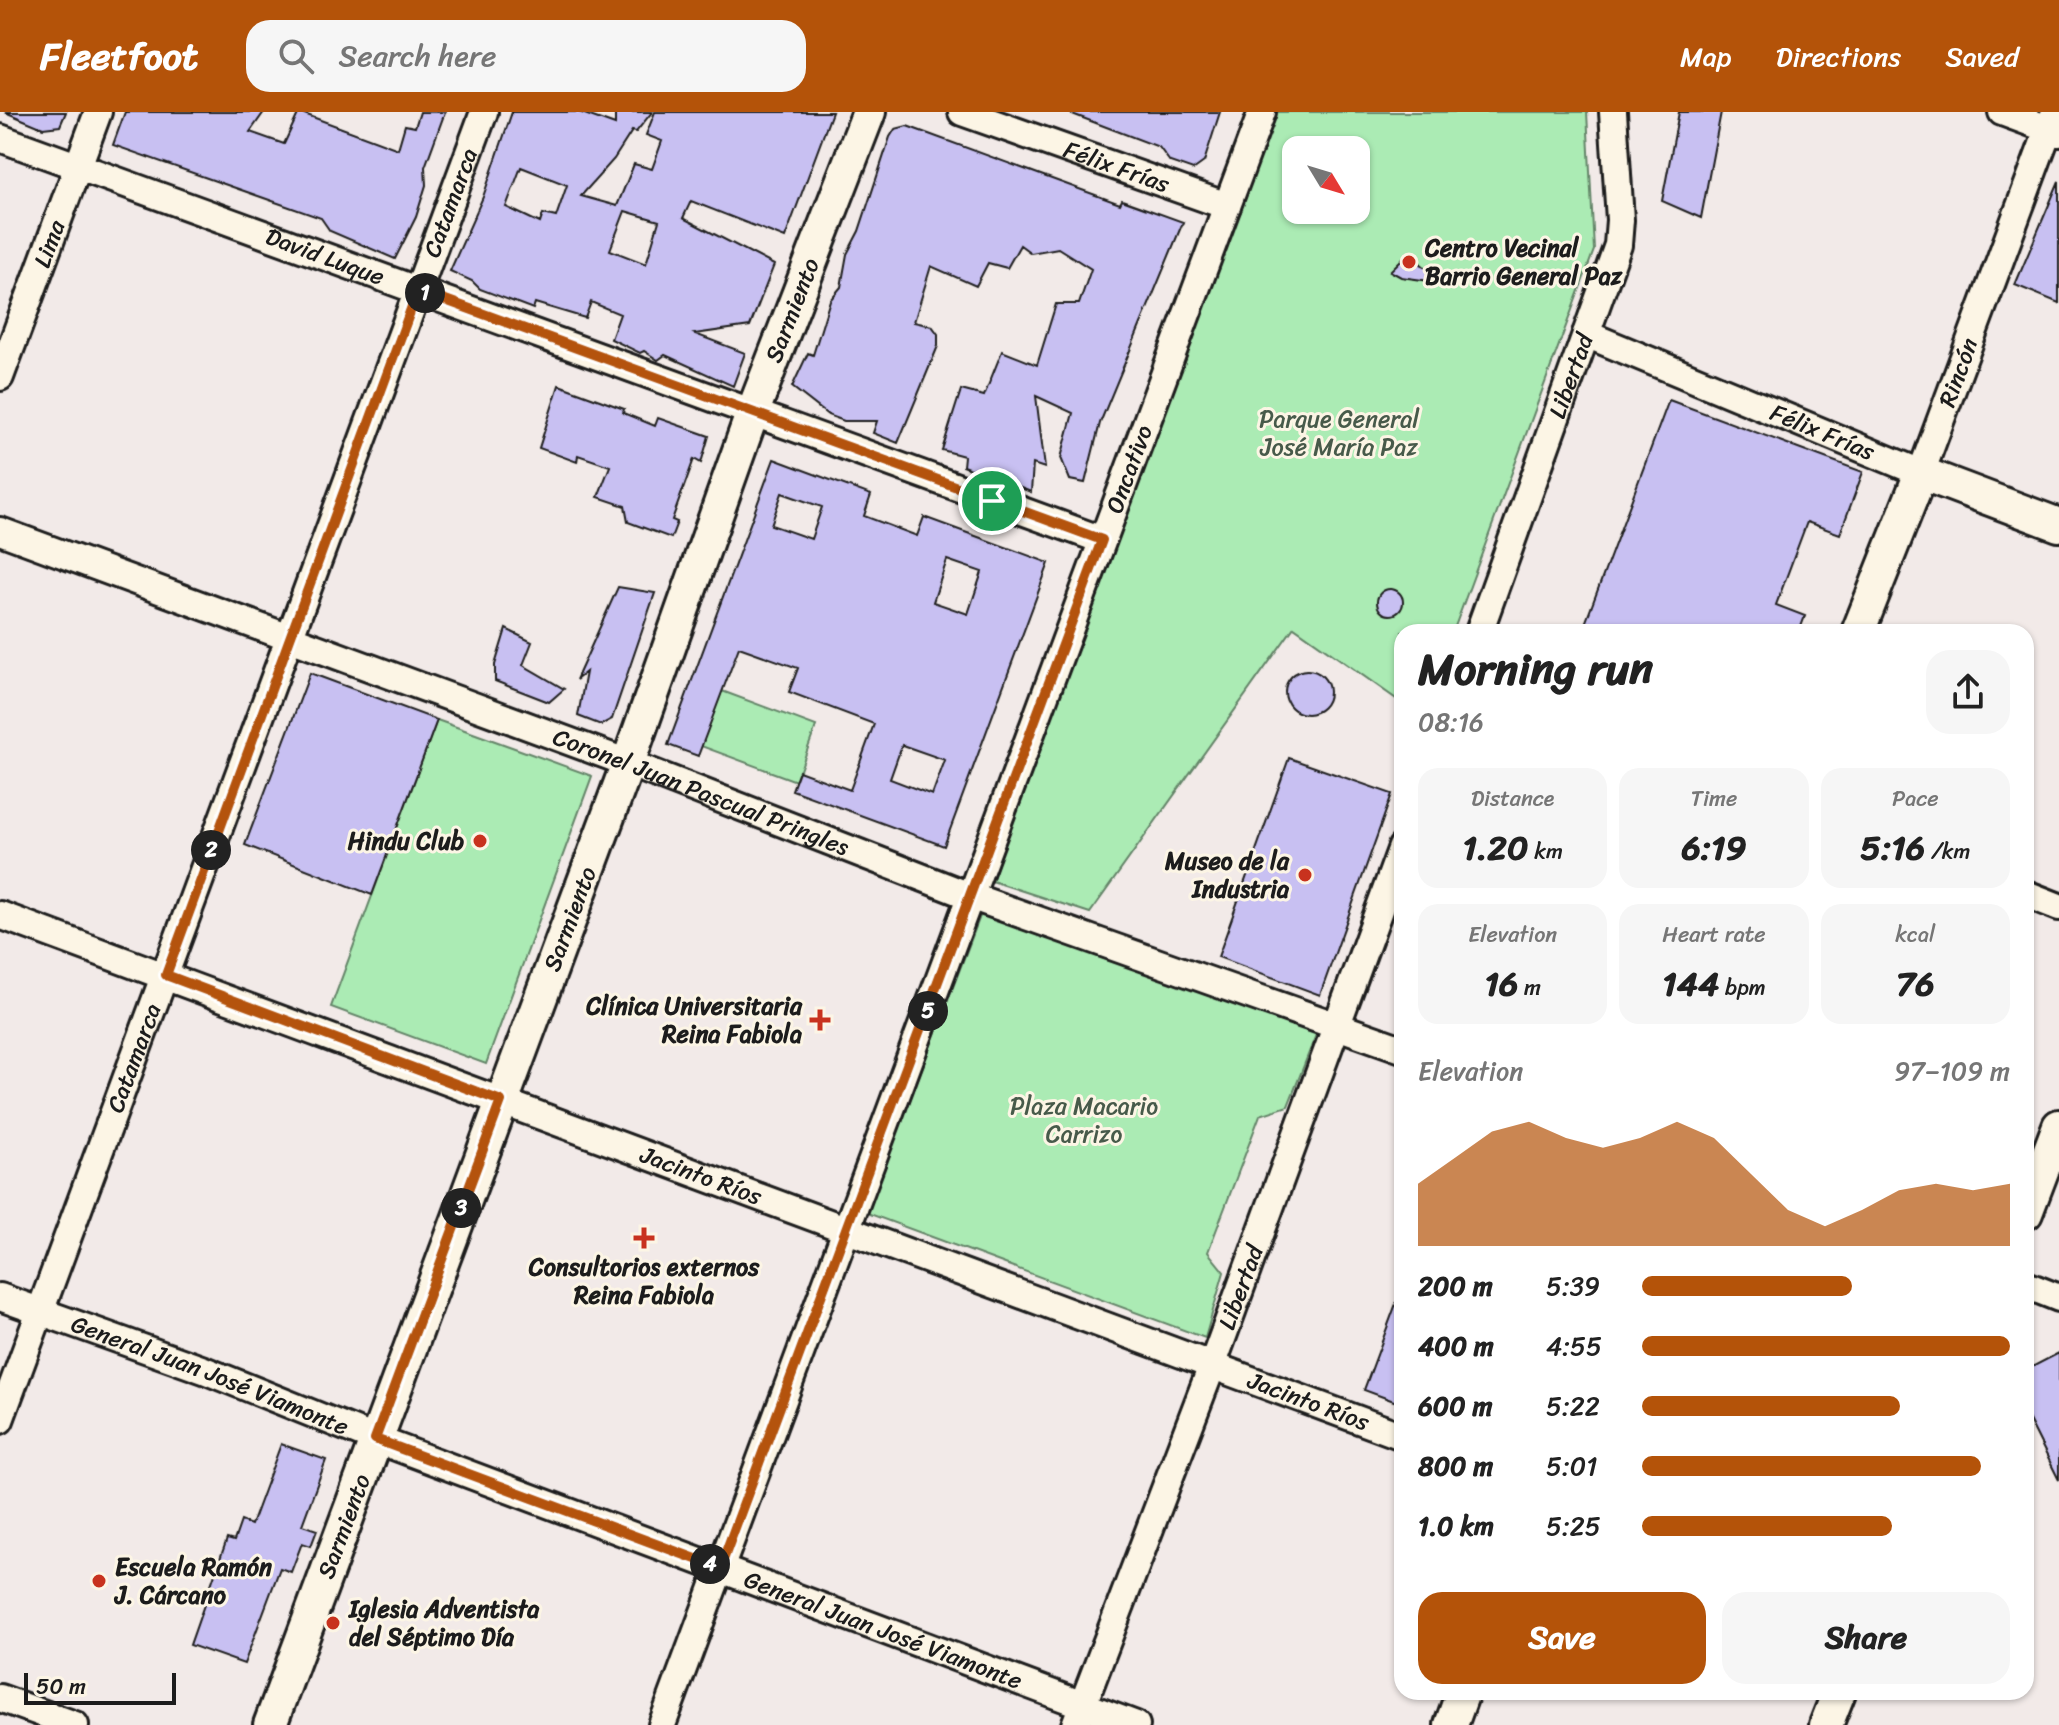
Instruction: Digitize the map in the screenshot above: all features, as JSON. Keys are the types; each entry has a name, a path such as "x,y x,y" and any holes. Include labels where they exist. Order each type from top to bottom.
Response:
{"main road":[{"name":"Sarmiento","path":"270,1725 628,763 752,414 869,112"},
{"name":"Félix Frías","path":"1921,473 2059,525"},
{"name":"Rincón","path":"1861,624 1921,473"},
{"path":"2034,1192 2059,1126"},
{"path":"1451,1725 1460,1700"},
{"path":"1826,1725 1836,1700"}],"street":[{"name":"Lima","path":"0,377 98,112"},
{"name":"Catamarca","path":"0,1420 484,112"},
{"name":"Félix Frías","path":"962,112 1227,206"},
{"name":"Oncativo","path":"662,1725 1262,112"},
{"name":"Libertad","path":"1482,624 1618,245 1620,220 1613,112"},
{"path":"2002,112 2054,125"},
{"name":"Rincón","path":"1921,473 2054,125"},
{"name":"David Luque","path":"0,138 1102,540"},
{"name":"Félix Frías","path":"1586,334 1921,473"},
{"name":"Coronel Juan Pascual Pringles","path":"0,531 628,763 970,896 1394,1046"},
{"name":"Libertad","path":"1078,1715 1212,1366 1394,869"},
{"path":"2034,897 2059,907"},
{"name":"Jacinto Ríos","path":"0,915 1394,1433"},
{"path":"2034,1288 2059,1298"},
{"name":"General Juan José Viamonte","path":"0,1297 204,1370 375,1439 720,1568 1078,1715 1136,1725"},
{"path":"13,1710 75,1725"}],"green space":[{"name":"Parque General José María Paz","path":"1271,112 1587,112 1594,250 1456,624 1394,624 1394,697 1294,627 1090,913 992,881 1104,557"},
{"path":"722,691 816,726 796,781 701,746"},
{"name":"Hindu Club","path":"437,720 592,776 486,1064 331,1007"},
{"name":"Plaza Macario Carrizo","path":"982,911 1317,1032 1288,1106 1260,1115 1208,1252 1224,1272 1205,1338 867,1213"}],"building":[{"path":"5,112 66,112 60,126 43,128"},
{"path":"125,112 264,112 250,132 284,144 299,112 398,149 405,125 415,127 420,112 445,112 425,167 426,185 416,217 395,259 330,231 321,218 113,145"},
{"path":"512,112 579,112 615,125 615,112 652,112 636,132 632,131 614,159 581,196 617,206 634,164 652,169 662,141 646,135 655,112 832,112 785,238 691,201 683,218 774,265 750,326 695,334 745,353 733,386 665,355 658,360 644,351 640,353 611,339 620,314 591,302 585,318 535,303 533,309 480,289 472,281 450,271 483,197","holes":["521,167 567,185 556,217 543,214 540,223 506,207","625,211 659,221 646,264 610,250"]},
{"path":"1067,112 1220,112 1204,162 1193,170 1170,162 1159,147"},
{"path":"1679,112 1721,112 1701,218 1662,201"},
{"path":"907,126 1120,204 1122,200 1183,222 1100,423 1085,483 1070,480 1061,458 1073,413 1036,396 1045,468 1033,464 1031,492 963,466 964,456 942,450 961,390 984,396 1002,351 1037,365 1056,304 1079,304 1091,269 1058,248 1031,253 1020,245 1007,268 988,263 976,286 931,266 914,322 932,326 938,334 938,346 898,443 873,433 877,421 844,421 828,415 792,387 808,353 813,355 830,300 841,287 847,254 859,231 890,137 895,129"},
{"path":"2059,181 2059,303 2015,285"},
{"name":"Centro Vecinal Barrio General Paz","path":"1408,253 1444,283 1401,277 1390,271"},
{"path":"559,385 624,409 623,413 655,426 658,418 709,436 701,463 694,459 672,520 677,522 671,538 628,522 625,506 598,497 610,466 578,455 577,462 539,448"},
{"path":"1669,400 1863,472 1840,534 1807,522 1776,605 1805,616 1802,624 1585,624"},
{"path":"774,459 871,495 864,516 917,536 924,517 1049,563 944,846 792,790 799,771 850,790 874,724 789,692 798,668 739,647 698,756 668,745","holes":["782,493 822,507 811,539 771,525","947,560 982,572 968,614 933,602","902,745 945,760 932,795 890,779"]},
{"path":"618,587 655,593 612,719 601,725 578,716 586,672 576,680"},
{"path":"1390,589 1399,593 1403,602 1399,611 1390,615 1381,611 1377,602 1381,593"},
{"path":"506,629 532,642 523,665 564,689 549,702 495,681 495,665"},
{"path":"1307,670 1323,676 1329,692 1323,708 1307,714 1291,708 1285,692 1291,676"},
{"path":"310,673 437,720 372,895 245,845"},
{"name":"Museo de la Industria","path":"1289,758 1392,794 1320,995 1218,957"},
{"path":"1394,1309 1394,1401 1364,1390"},
{"path":"2059,1353 2059,1480 2034,1430 2034,1366"},
{"path":"281,1444 326,1460 302,1525 317,1530 311,1546 302,1543 291,1572 280,1568 244,1664 190,1645 227,1539 234,1541 241,1521 251,1525"}],"place":[{"name":"Centro Vecinal Barrio General Paz","path":"1409,262"},
{"name":"Hindu Club","path":"480,841"},
{"name":"Museo de la Industria","path":"1305,875"},
{"name":"Clínica Universitaria Reina Fabiola","path":"820,1020"},
{"name":"Consultorios externos Reina Fabiola","path":"644,1238"},
{"name":"Escuela Ramón J. Cárcano","path":"99,1581"},
{"name":"Iglesia Adventista del Séptimo Día","path":"333,1623"}],"route":[{"path":"418,290 992,501 1102,540 720,1568 375,1439 501,1101 166,975 418,290"}]}
